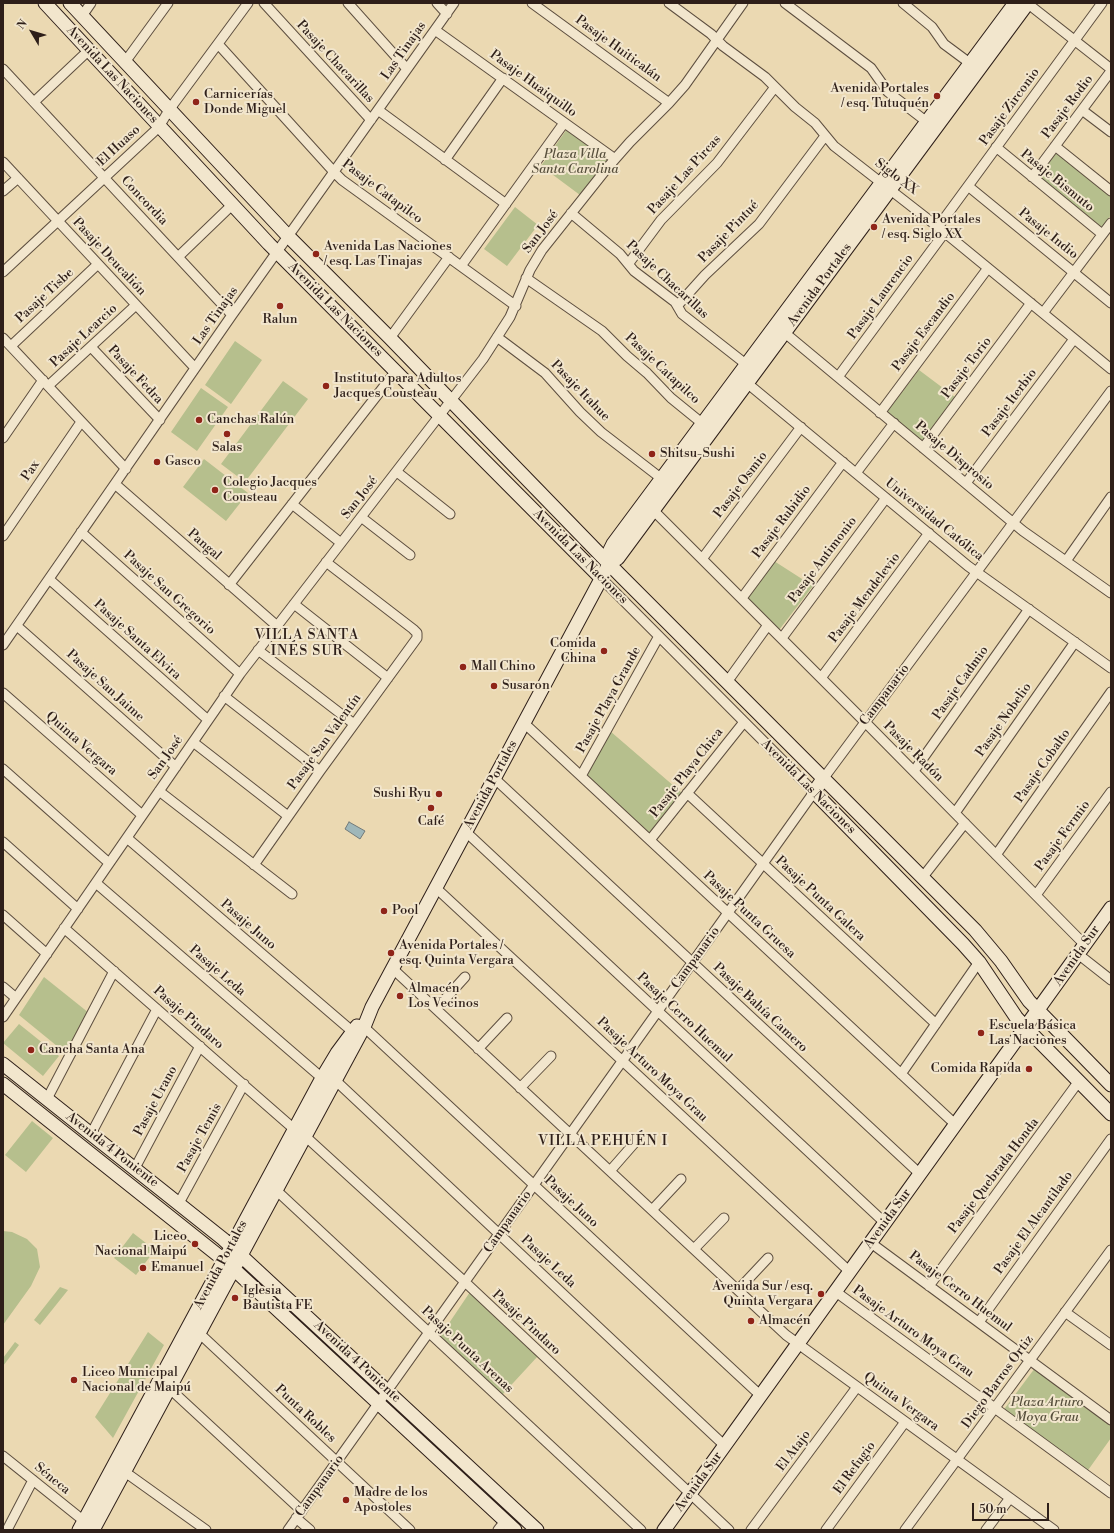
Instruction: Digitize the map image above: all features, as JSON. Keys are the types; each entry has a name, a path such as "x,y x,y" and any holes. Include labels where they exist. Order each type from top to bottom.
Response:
{"street":[{"name":"Avenida Las Naciones","path":"45,3 277,252 963,944 979,962 1016,1017 1111,1114"},
{"name":"Avenida Las Naciones","path":"70,3 288,236 390,338 609,564 986,942 1029,1001 1111,1085"},
{"path":"82,16 92,3"},
{"path":"125,62 168,3"},
{"name":"El Huaso","path":"3,272 159,126 169,110 248,3"},
{"name":"Pasaje Chacarillas","path":"264,3 371,120"},
{"path":"348,3 407,69"},
{"path":"437,3 447,14"},
{"name":"Las Tinajas","path":"3,645 232,315 454,3"},
{"name":"Pasaje Huiticalán","path":"532,3 669,103"},
{"name":"Siglo XX","path":"669,3 712,34 723,46 765,77 795,107 815,123 834,146 941,229 1111,369"},
{"name":"San José","path":"3,1017 224,696 451,401 497,337 516,306 526,278 537,256 615,159 669,103 685,84 743,3"},
{"path":"785,3 871,68 888,92 927,122"},
{"path":"903,3 932,27 944,44 975,67"},
{"name":"Avenida Portales","path":"86,1527 224,1260 300,1132 335,1080 358,1030 393,969 609,564 610,550 613,544 747,365 886,186 975,67 1015,3"},
{"path":"1028,3 1111,70"},
{"name":"Avenida Portales","path":"609,564 618,558 784,333 886,186 927,122 1028,3"},
{"name":"Pasaje Zirconio","path":"941,229 968,186 1102,3"},
{"name":"Pasaje Huaiquillo","path":"435,30 615,159"},
{"name":"Pasaje Catapilco","path":"218,44 334,172 516,306"},
{"path":"34,102 89,50"},
{"name":"Concordia","path":"3,69 232,315"},
{"name":"Pasaje Rodio","path":"1032,177 1111,70"},
{"path":"445,160 503,78"},
{"name":"Pasaje Las Pircas","path":"629,263 661,220 717,163 775,86"},
{"name":"Pasaje Chacarillas","path":"378,110 506,204"},
{"path":"1082,110 1111,132"},
{"path":"461,266 564,123"},
{"name":"Pasaje Pintué","path":"678,305 704,276 759,224 825,136"},
{"path":"1055,146 1111,191"},
{"name":"Pasaje Bismuto","path":"996,147 1102,234"},
{"name":"Pasaje Deucalión","path":"3,162 196,368"},
{"path":"3,191 18,178"},
{"name":"Pasaje Indio","path":"968,186 1111,302"},
{"path":"178,257 232,205"},
{"name":"Pasaje Chacarillas","path":"571,213 620,254 634,270 676,302 682,314 747,365"},
{"path":"1043,313 1111,223"},
{"name":"Pasaje Laurencio","path":"838,377 941,229"},
{"path":"390,338 449,257"},
{"name":"Pasaje Tisbe","path":"10,346 98,264"},
{"name":"Pasaje Escandio","path":"880,413 988,268"},
{"name":"Pasaje Catapilco","path":"526,278 602,331 627,356 647,373 671,398 703,424"},
{"name":"Pasaje Torio","path":"923,448 1031,303"},
{"name":"Pasaje Learcio","path":"3,438 46,383 92,347 136,305"},
{"name":"Pasaje Disprosio","path":"784,333 1013,522 1111,593"},
{"name":"Pasaje Itahue","path":"497,337 545,373 580,412 601,432 662,479"},
{"path":"3,338 126,469"},
{"name":"Pasaje Iterbio","path":"966,483 1074,338"},
{"name":"Pasaje Fedra","path":"92,347 160,420"},
{"path":"229,584 396,371"},
{"name":"Universidad Católica","path":"747,384 977,572 1075,642 1110,664"},
{"name":"Campanario","path":"288,1530 823,779 1111,391"},
{"name":"Pax","path":"3,536 81,422"},
{"path":"856,473 894,423"},
{"name":"Pasaje Osmio","path":"702,559 800,427"},
{"name":"Pasaje Rubidio","path":"742,598 843,462"},
{"path":"397,472 450,514"},
{"name":"Pangal","path":"115,484 277,626"},
{"path":"1066,561 1111,497"},
{"name":"Pasaje Antimonio","path":"782,638 886,498"},
{"path":"292,504 341,543"},
{"name":"Pasaje Radón","path":"654,510 914,771 1036,896 1081,950 1111,980"},
{"path":"361,517 410,555"},
{"name":"Pasaje San Gregorio","path":"81,532 240,674"},
{"name":"Pasaje Mendelevio","path":"821,678 929,533"},
{"name":"Pasaje San Valentín","path":"254,865 320,770 415,643 417,636 413,629 326,562"},
{"name":"Pasaje Santa Elvira","path":"49,579 208,720"},
{"path":"294,604 388,678"},
{"name":"Pasaje Cadmio","path":"914,771 1029,609"},
{"path":"727,682 768,624"},
{"name":"Pasaje San Jaime","path":"17,626 176,767"},
{"name":"Pasaje Playa Grande","path":"581,776 659,636"},
{"name":"Pasaje Nobelio","path":"955,813 1075,642"},
{"path":"258,650 354,724"},
{"name":"Pasaje Cobalto","path":"996,855 1111,692"},
{"name":"Quinta Vergara","path":"3,693 142,815"},
{"path":"224,696 320,770"},
{"path":"736,714 747,702"},
{"name":"Pasaje Playa Chica","path":"650,840 744,722"},
{"name":"Pasaje Punta Gruesa","path":"524,723 956,1125"},
{"path":"193,742 288,816"},
{"path":"3,769 109,863"},
{"name":"Pasaje Bahía Camero","path":"494,778 920,1174"},
{"path":"159,791 292,894"},
{"name":"Pasaje Fermio","path":"1036,896 1111,792"},
{"name":"Pasaje Punta Galera","path":"687,793 936,1024"},
{"path":"922,878 965,823"},
{"name":"Pasaje Cerro Huemul","path":"466,832 657,1012 885,1223"},
{"name":"Pasaje Juno","path":"126,838 358,1030 534,1185 761,1396"},
{"path":"3,842 78,909"},
{"name":"Pasaje Leda","path":"96,883 322,1078"},
{"name":"Pasaje Arturo Moya Grau","path":"436,888 850,1272"},
{"name":"Avenida Sur","path":"664,1530 1111,908"},
{"path":"3,915 47,954"},
{"name":"Pasaje Pindaro","path":"64,928 300,1132 465,1282 729,1530"},
{"path":"901,1074 979,962"},
{"name":"Quinta Vergara","path":"393,969 786,1335 1054,1530"},
{"path":"47,1099 114,971"},
{"path":"436,1009 465,977"},
{"path":"3,987 16,998"},
{"path":"91,1134 157,1009"},
{"path":"478,1049 507,1018"},
{"name":"Avenida Portales","path":"86,1527 125,1472 242,1255 276,1190 322,1078 337,1053 358,1030"},
{"name":"Pasaje Urano","path":"134,1168 200,1046"},
{"path":"520,1088 551,1056"},
{"name":"Avenida 4 Poniente","path":"3,1064 232,1246 537,1530"},
{"name":"Pasaje Leda","path":"335,1080 725,1446"},
{"name":"Pasaje Quebrada Honda","path":"929,1286 1079,1081"},
{"name":"Avenida 4 Poniente","path":"3,1084 224,1260 379,1403 501,1525 515,1530"},
{"name":"Pasaje Temis","path":"179,1203 244,1084"},
{"path":"610,1171 638,1139"},
{"name":"Pasaje El Alcantilado","path":"979,1322 1111,1139"},
{"path":"652,1210 681,1179"},
{"name":"Pasaje Punta Arenas","path":"276,1190 641,1530"},
{"path":"694,1249 724,1218"},
{"name":"Pasaje Cerro Huemul","path":"871,1243 1111,1420"},
{"name":"Diego Barros Ortiz","path":"905,1530 1111,1250"},
{"path":"738,1290 768,1258"},
{"name":"Pasaje Arturo Moya Grau","path":"836,1292 1111,1493"},
{"path":"1065,1312 1111,1345"},
{"name":"Punta Robles","path":"199,1333 410,1530"},
{"name":"El Atajo","path":"751,1530 857,1387"},
{"path":"169,1388 299,1515 310,1530"},
{"name":"El Refugio","path":"826,1530 905,1422"},
{"name":"Séneca","path":"3,1456 33,1480 86,1527"},
{"path":"125,1472 194,1526 206,1530"},
{"path":"7,1530 33,1480"},
{"path":"986,1530 1010,1498"}],"green space":[{"name":"Plaza Villa Santa Carolina","path":"567,129 609,159 580,195 541,166"},
{"path":"1056,153 1111,195 1111,215 1102,227 1038,177"},
{"path":"515,207 538,225 507,266 484,249"},
{"name":"Canchas Ralún","path":"235,341 262,360 231,404 205,385"},
{"path":"919,370 955,397 922,441 886,413"},
{"path":"283,381 308,399 245,482 221,464"},
{"name":"Canchas Ralún","path":"201,388 228,407 197,451 171,432"},
{"name":"Colegio Jacques Cousteau","path":"204,459 248,493 226,521 183,487"},
{"path":"774,561 813,586 779,630 747,599"},
{"path":"610,731 682,793 648,836 585,776"},
{"path":"44,977 89,1013 68,1055 19,1015"},
{"name":"Cancha Santa Ana","path":"19,1024 59,1056 43,1076 3,1043"},
{"path":"32,1121 53,1138 26,1172 5,1155"},
{"path":"3,1231 12,1232 27,1239 37,1249 40,1267 31,1286 3,1325"},
{"path":"133,1233 155,1250 136,1275 114,1258"},
{"path":"60,1287 68,1290 40,1325 34,1320"},
{"path":"470,1292 538,1356 502,1395 439,1338"},
{"path":"148,1332 164,1345 113,1438 95,1417"},
{"path":"15,1342 19,1345 3,1366 3,1358"},
{"name":"Plaza Arturo Moya Grau","path":"1035,1368 1111,1424 1111,1438 1086,1473 1002,1412"}],"water":[{"path":"349,822 365,831 360,839 345,829"}],"place":[{"name":"Avenida Portales / esq. Tutuquén","path":"937,96"},
{"name":"Carnicerías Donde Miguel","path":"196,102"},
{"name":"Avenida Portales / esq. Siglo XX","path":"874,227"},
{"name":"Avenida Las Naciones / esq. Las Tinajas","path":"316,254"},
{"name":"Ralun","path":"280,306"},
{"name":"Instituto para Adultos Jacques Cousteau","path":"326,386"},
{"name":"Canchas Ralún","path":"199,420"},
{"name":"Salas","path":"227,434"},
{"name":"Shitsu-Sushi","path":"652,454"},
{"name":"Gasco","path":"157,462"},
{"name":"Colegio Jacques Cousteau","path":"215,490"},
{"name":"Comida China","path":"604,651"},
{"name":"Mall Chino","path":"463,667"},
{"name":"Susaron","path":"494,686"},
{"name":"Sushi Ryu","path":"439,794"},
{"name":"Café","path":"431,808"},
{"name":"Pool","path":"384,911"},
{"name":"Avenida Portales / esq. Quinta Vergara","path":"391,953"},
{"name":"Almacén Los Vecinos","path":"400,996"},
{"name":"Escuela Básica Las Naciones","path":"981,1033"},
{"name":"Cancha Santa Ana","path":"31,1050"},
{"name":"Comida Rapida","path":"1029,1069"},
{"name":"Liceo Nacional Maipú","path":"195,1244"},
{"name":"Emanuel","path":"143,1268"},
{"name":"Avenida Sur / esq. Quinta Vergara","path":"821,1294"},
{"name":"Iglesia Bautista FE","path":"235,1298"},
{"name":"Almacén","path":"751,1321"},
{"name":"Liceo Municipal Nacional de Maipú","path":"74,1380"},
{"name":"Madre de los Apostoles","path":"346,1500"}],"district":[{"name":"VILLA SANTA INÉS SUR","path":"307,644"},
{"name":"VILLA PEHUÉN I","path":"603,1142"}]}
